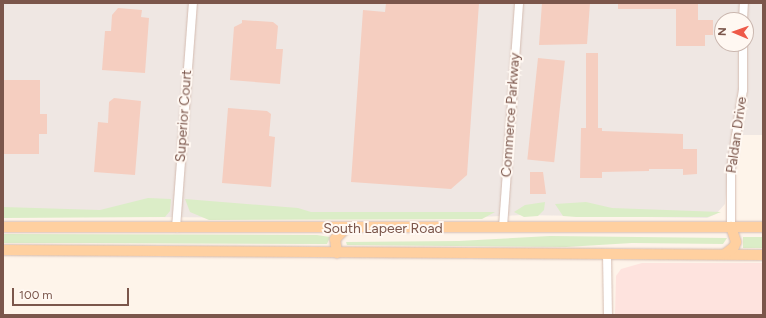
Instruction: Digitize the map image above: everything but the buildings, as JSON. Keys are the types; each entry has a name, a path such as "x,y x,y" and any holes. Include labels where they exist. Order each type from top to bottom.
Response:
{"main road":[{"name":"South Lapeer Road","path":"3,227 345,229 503,227 763,227"},
{"path":"725,254 734,247 736,242 731,227"},
{"path":"337,253 335,239 345,229"},
{"name":"South Lapeer Road","path":"3,250 763,255"}],"street":[{"name":"Superior Court","path":"176,228 193,3"},
{"name":"Commerce Parkway","path":"503,227 519,3"},
{"name":"Paldan Drive","path":"731,227 732,169 743,90 743,52"},
{"path":"607,254 608,315"}],"shaded area":[{"path":"3,3 763,3 763,135 731,135 725,204 716,214 707,218 522,215 442,219 3,216"},
{"path":"642,263 763,263 763,315 615,315 616,276 621,269"}],"green space":[{"path":"148,198 171,199 170,211 165,217 3,218 3,207 100,210"},
{"path":"185,199 298,208 311,212 495,212 482,219 209,220 190,212"},
{"path":"545,202 544,210 538,216 524,217 514,212 525,205"},
{"path":"586,202 612,208 721,212 708,217 576,217 563,216 555,204"},
{"path":"3,234 317,235 330,237 327,244 3,243"},
{"path":"550,236 727,238 723,244 632,243 566,247 347,245 346,242 459,241"},
{"path":"743,237 763,237 763,248 743,248"}]}
